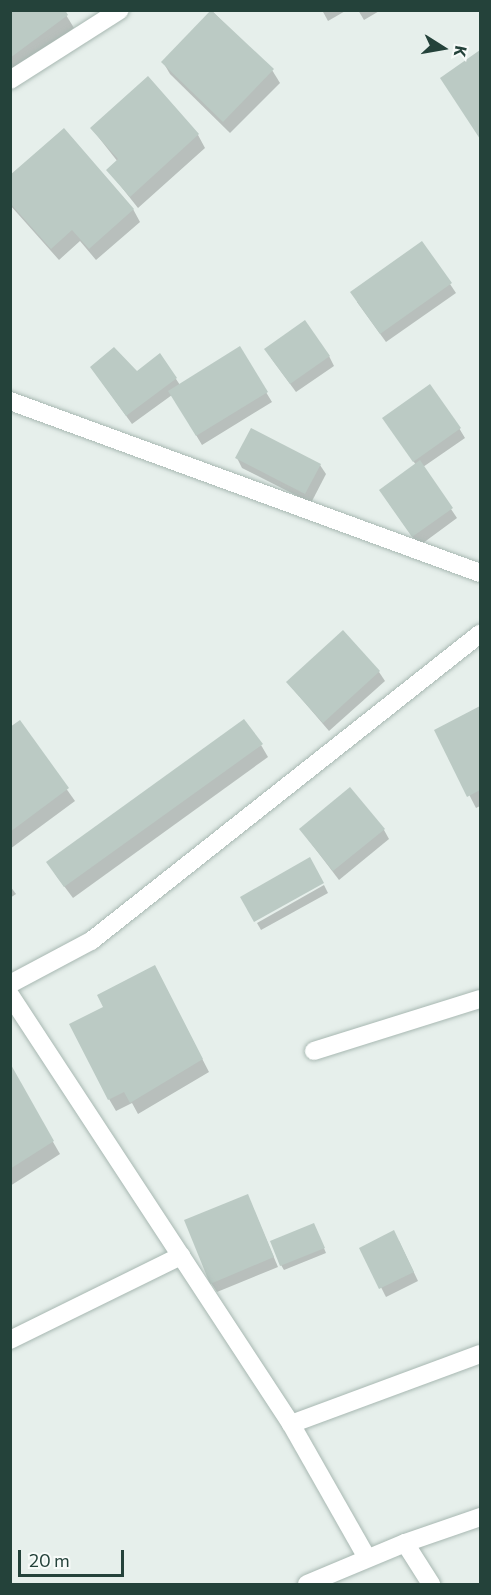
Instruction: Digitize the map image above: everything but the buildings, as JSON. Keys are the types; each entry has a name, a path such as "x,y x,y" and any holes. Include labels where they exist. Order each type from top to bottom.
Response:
{"street":[{"path":"10,80 120,10"},
{"path":"10,401 480,573"},
{"path":"10,984 91,941 480,634"},
{"path":"10,995 291,1424 367,1558"},
{"path":"314,1051 480,999"},
{"path":"10,1340 181,1256"},
{"path":"291,1424 480,1354"},
{"path":"307,1584 405,1543 480,1517"},
{"path":"405,1543 431,1584"}]}
